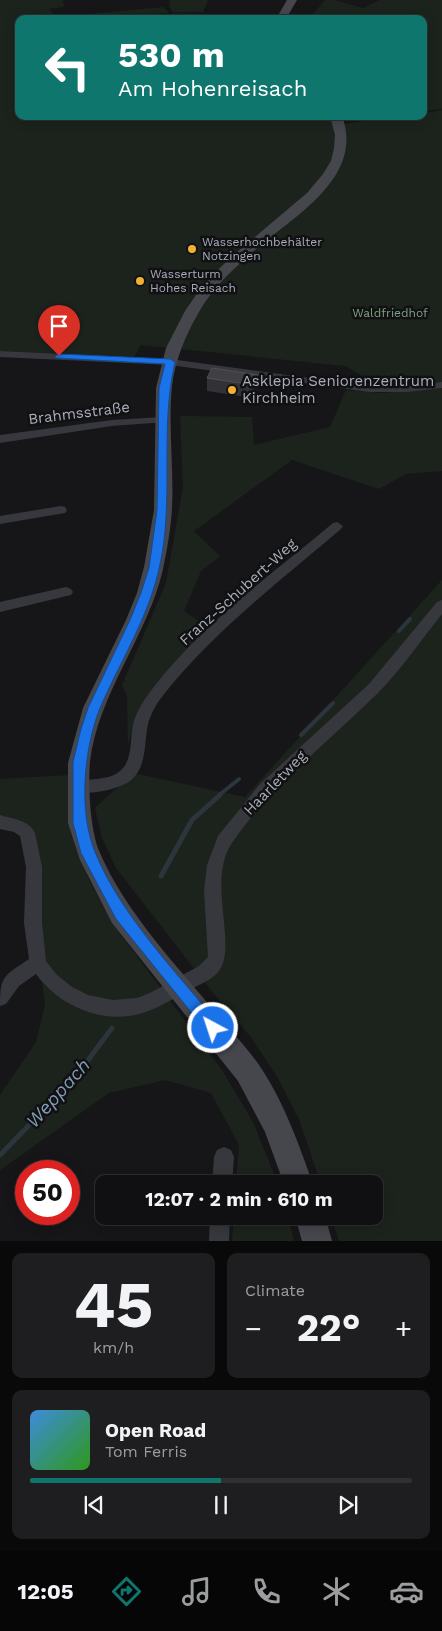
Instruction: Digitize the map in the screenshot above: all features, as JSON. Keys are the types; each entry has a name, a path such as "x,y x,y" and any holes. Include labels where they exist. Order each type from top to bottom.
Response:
{"main road":[{"path":"284,15 292,0"},
{"path":"297,1175 277,1124 248,1072 121,915 99,876 88,853 80,823 78,787 79,762 94,708 136,620 147,593 154,568 162,510 164,388 170,362 188,318 209,287 227,268 302,205 328,176 334,167 341,148 342,135 337,120"},
{"path":"313,1225 317,1241"}],"street":[{"path":"0,354 170,362 369,389 407,389 442,385"},
{"name":"Brahmsstraße","path":"0,439 112,423 162,420"},
{"path":"0,520 61,510"},
{"name":"Franz-Schubert-Weg","path":"78,787 119,780 130,773 136,762 138,735 142,721 159,691 209,637 337,526"},
{"path":"0,607 66,592"},
{"name":"Haarletweg","path":"38,963 50,980 66,993 85,1002 113,1008 137,1006 155,1000 212,967 217,958 212,891 215,865 224,841 266,788 374,688 442,605"},
{"path":"0,822 19,827 27,834 30,841 34,867 33,923 38,963 13,980 0,998"},
{"path":"223,1175 224,1157"},
{"path":"219,1241 220,1225"}],"green space":[{"name":"Waldfriedhof","path":"0,0 66,0 62,1 65,7 49,9 54,15 15,15 15,120 332,120 335,125 371,120 427,120 427,112 442,110 442,382 377,384 345,366 141,345 134,357 0,351"},
{"path":"170,0 208,0 203,12 173,12 169,7"},
{"path":"325,0 334,0 363,8 380,0 442,0 442,109 427,111 427,15 312,15"},
{"path":"164,7 169,13 142,15 77,15"},
{"path":"172,13 218,15 171,15"},
{"path":"442,388 442,471 406,474 379,489 292,460 194,531 220,556 201,571 184,611 209,628 133,725 128,746 127,696 122,685 166,583 183,487 180,416 252,417 254,445 330,427 346,390 381,393"},
{"path":"442,580 442,1241 339,1241 334,1225 383,1225 383,1175 318,1175 299,1119 276,1075 250,1036 217,998 116,868 102,838 95,808 133,773 245,797"},
{"path":"71,775 78,851 89,880 115,927 222,1070 253,1122 274,1175 237,1175 239,1145 211,1093 165,1080 109,1093 0,1170 0,1095 36,1042 45,1005 37,938 36,841 31,830 27,827 0,817 0,779"},
{"path":"233,1225 290,1225 294,1241 232,1241"}],"building":[{"path":"212,368 258,375 253,385 207,378"}],"waterway":[{"name":"Weppach","path":"399,631 410,619"},
{"name":"Weppach","path":"301,735 333,703"},
{"name":"Weppach","path":"218,796 239,779"},
{"name":"Weppach","path":"161,876 192,820 220,795"},
{"name":"Weppach","path":"0,1155 74,1079 112,1028"}],"place":[{"name":"Wasserhochbehälter Notzingen","path":"192,249"},
{"name":"Wasserturm Hohes Reisach","path":"140,281"},
{"name":"Asklepia Seniorenzentrum Kirchheim","path":"232,390"}],"route":[{"path":"59,356 170,362 164,388 162,420 164,476 161,531 154,568 147,593 136,620 94,708 87,729 79,762 80,823 88,853 121,915 213,1028"}]}
